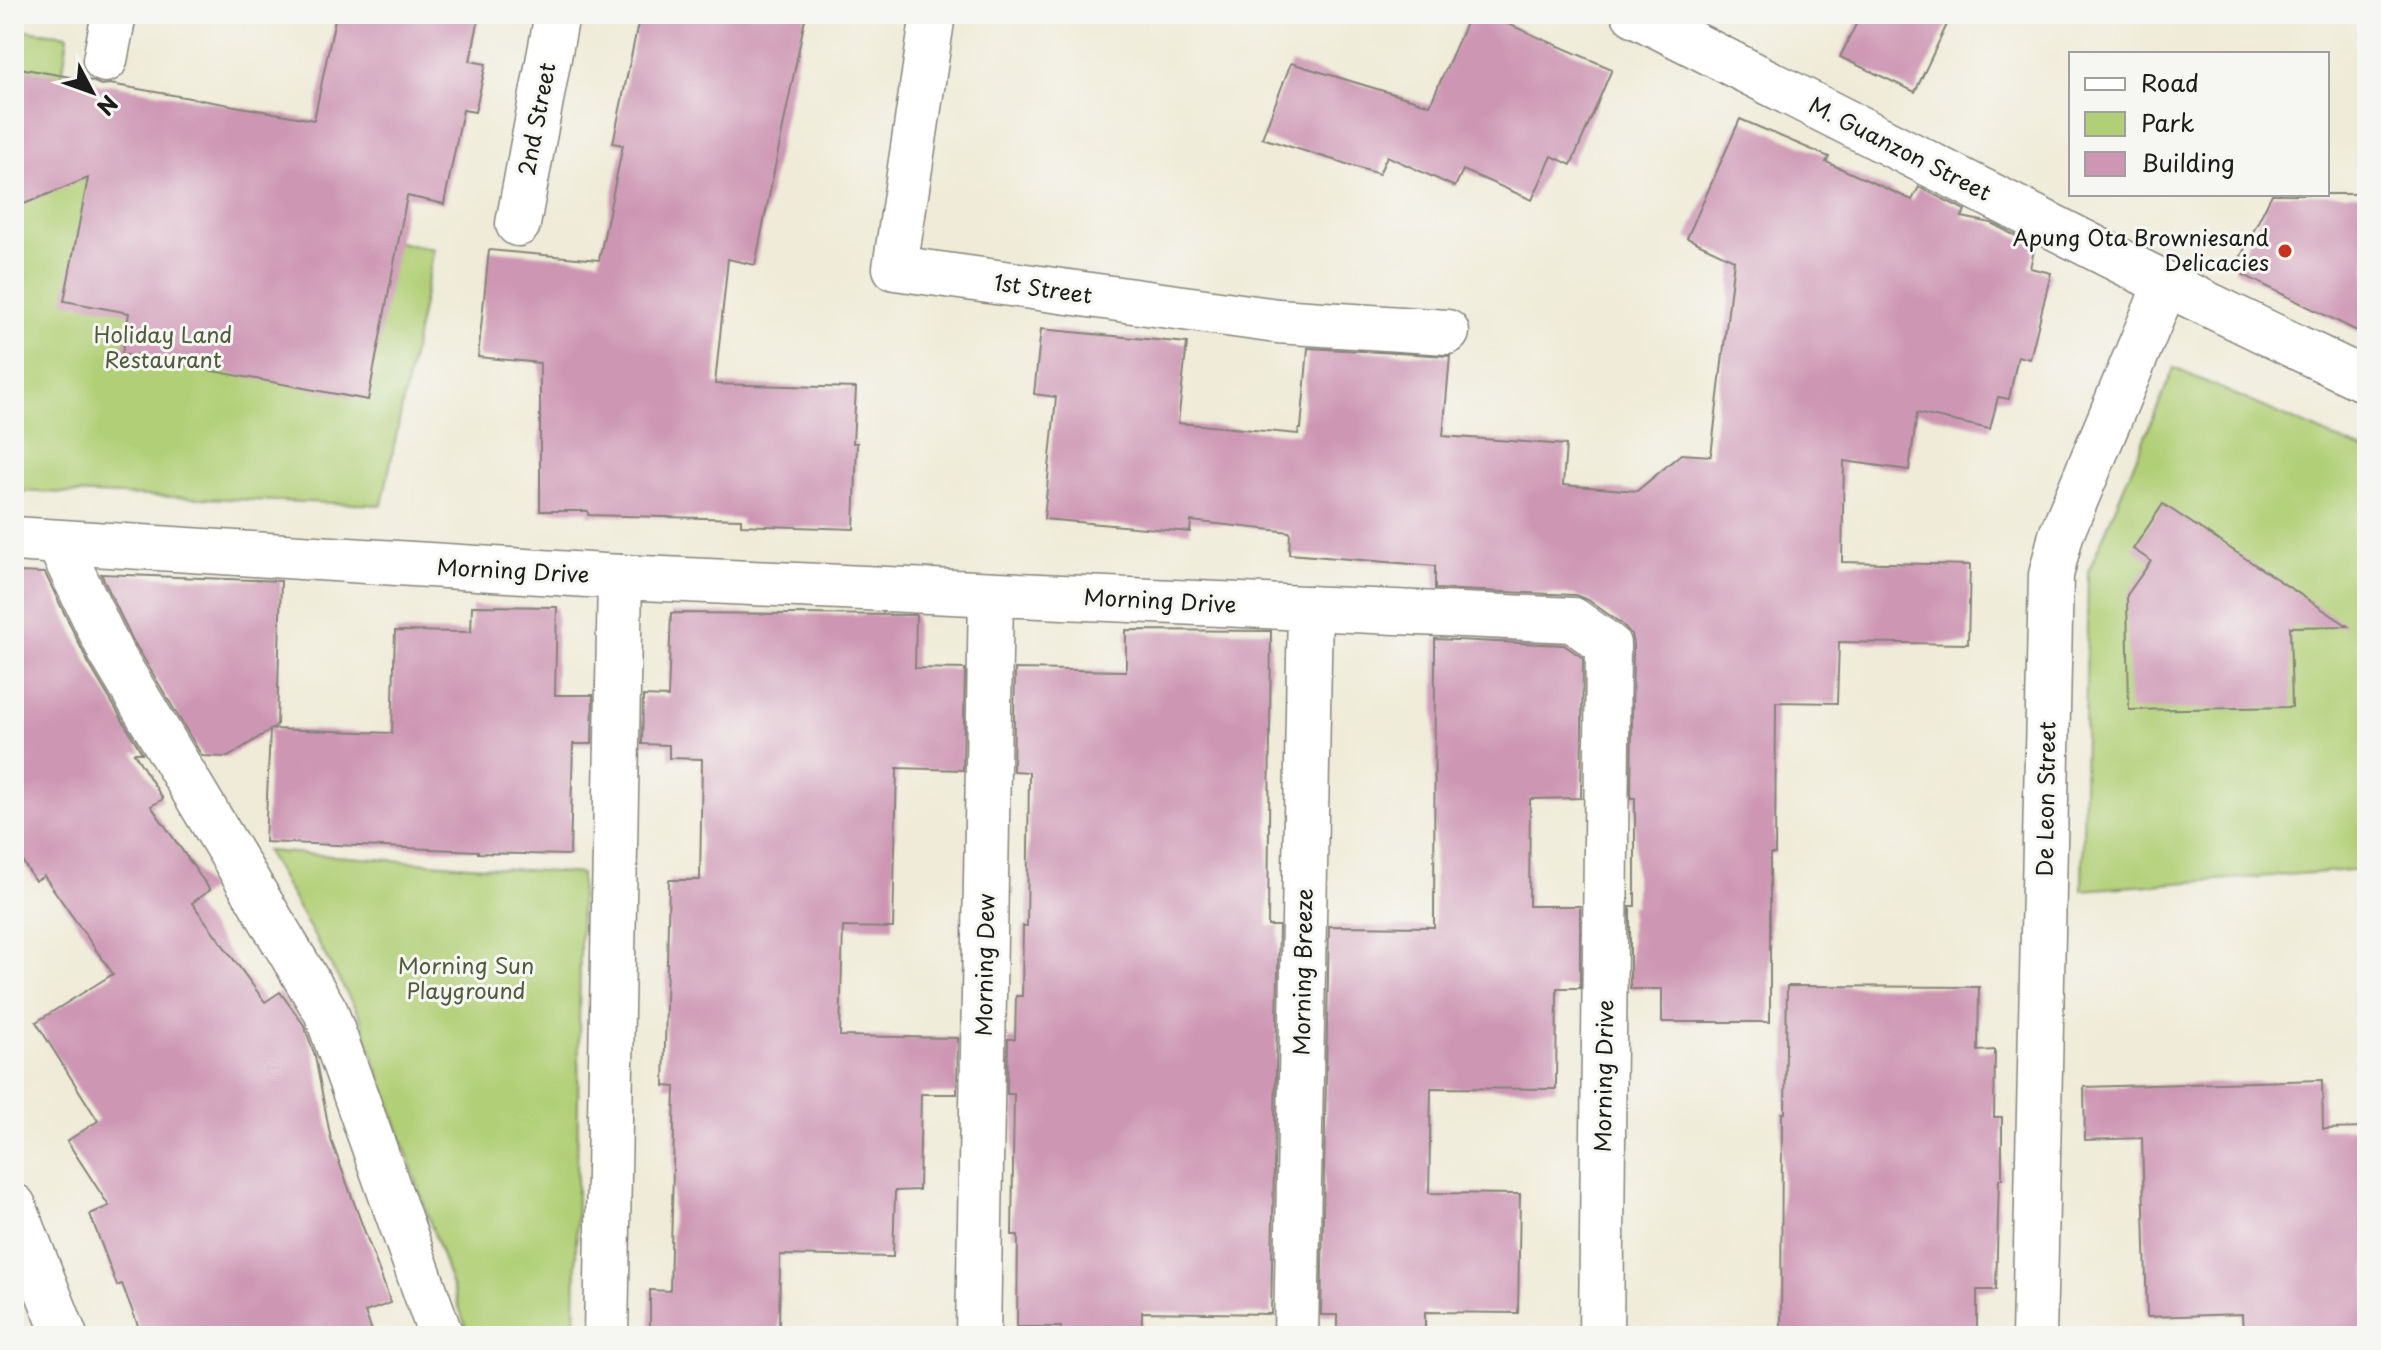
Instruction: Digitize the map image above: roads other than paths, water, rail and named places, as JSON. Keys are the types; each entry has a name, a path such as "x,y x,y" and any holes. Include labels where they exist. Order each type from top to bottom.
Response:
{"main road":[{"path":"105,60 114,14"},
{"name":"2nd Street","path":"518,224 557,14"},
{"name":"1st Street","path":"933,14 895,268 1277,321 1447,332"},
{"name":"M. Guanzon Street","path":"1634,14 2166,284 2367,381"},
{"name":"De Leon Street","path":"2034,1336 2051,575 2061,535 2166,284"},
{"name":"Morning Drive","path":"14,539 620,577 1573,620 1608,645 1601,1336"},
{"path":"59,544 110,651 326,1012 441,1336"},
{"path":"606,1336 620,577"},
{"name":"Morning Dew","path":"978,1336 991,594"},
{"name":"Morning Breeze","path":"1296,1336 1310,608"},
{"path":"14,1206 65,1336"}],"place":[{"name":"Apung Ota Browniesand Delicacies","path":"2285,251"}],"park label":[{"name":"Holiday Land Restaurant","path":"163,348"},
{"name":"Morning Sun Playground","path":"466,978"}]}
